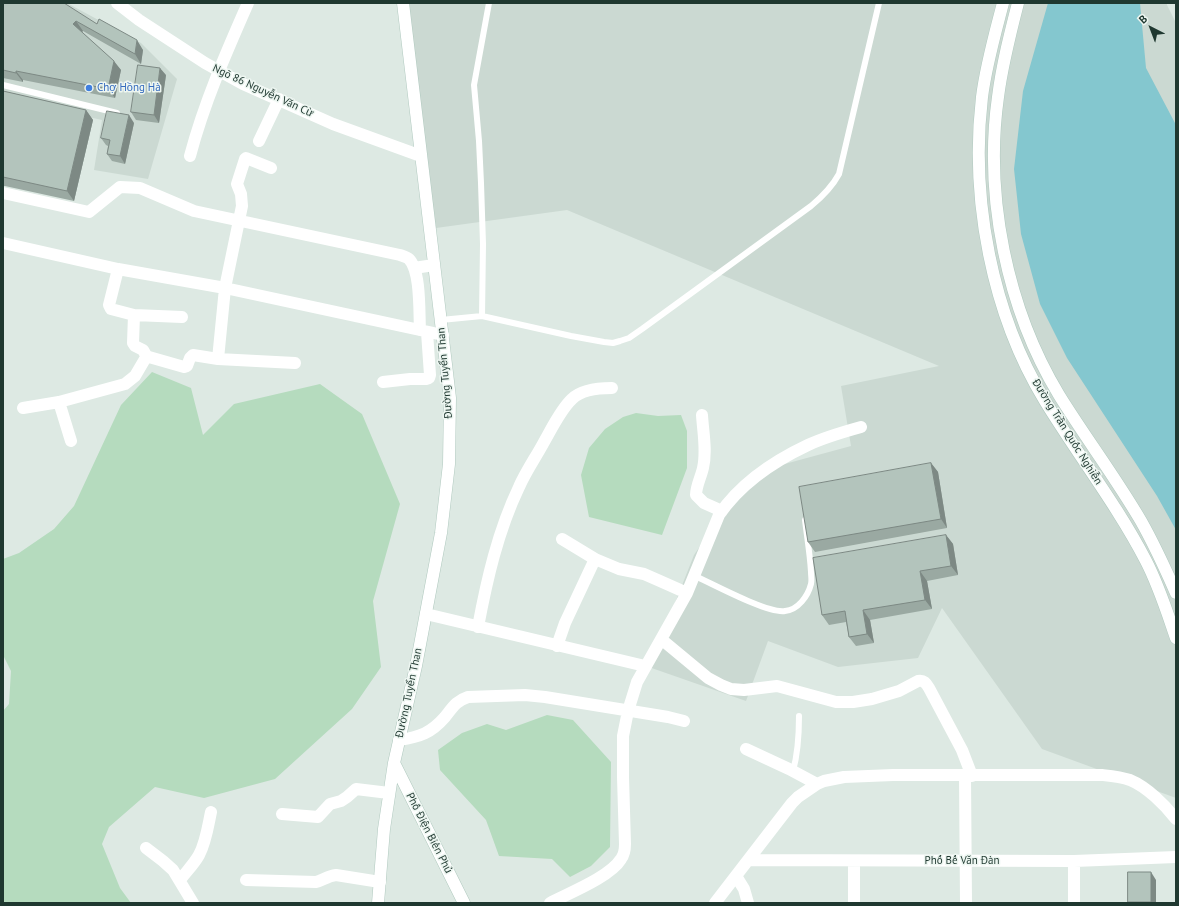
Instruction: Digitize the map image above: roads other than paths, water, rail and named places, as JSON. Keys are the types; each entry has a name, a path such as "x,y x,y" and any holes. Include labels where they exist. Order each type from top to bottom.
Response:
{"street":[{"name":"Ngõ 86 Nguyễn Văn Cừ","path":"117,3 139,20 205,63 243,84 333,124 421,156"},
{"path":"190,156 219,71 248,3"},
{"name":"Đường Tuyển Than","path":"378,903 384,829 389,793 441,533 449,464 450,398 442,335 445,319 434,265 403,3"},
{"name":"Đường Trần Quốc Nghiễn","path":"1003,3 990,54 982,96 979,134 981,206 993,269 1002,303 1018,346 1045,401 1127,527 1147,562 1163,600 1176,638"},
{"name":"Đường Trần Quốc Nghiễn","path":"1018,3 1005,57 998,97 994,134 993,168 996,202 1007,267 1029,336 1042,365 1059,394 1141,520 1160,556 1176,592"},
{"path":"259,141 279,100"},
{"path":"218,359 225,288 242,206 241,194 237,184 245,159 272,168"},
{"path":"3,193 89,212 120,187 140,188 194,211 400,255 409,259 419,283 430,375 426,379 383,382"},
{"path":"3,243 118,269 225,288 442,335"},
{"path":"414,268 434,265"},
{"path":"118,269 109,308 134,315 182,316"},
{"path":"134,315 133,343 135,346 143,350 147,357"},
{"path":"147,357 149,356 184,367 187,366 190,358 193,356 218,359 295,363"},
{"path":"23,408 59,402 125,384 135,376 147,357"},
{"path":"478,627 485,591 497,545 508,513 523,479 554,424 573,398 581,393 591,390 612,388"},
{"path":"59,402 70,441"},
{"path":"702,415 705,455 696,495 704,503 722,511"},
{"path":"550,903 585,886 608,872 621,859 625,844 623,736 628,711 637,682 687,593 722,511 737,492 778,461 808,444 861,427"},
{"path":"562,539 596,559 619,569 649,576 687,593"},
{"path":"556,646 565,623 596,559"},
{"path":"426,614 645,666"},
{"path":"662,639 708,678 731,689 744,690 777,686 836,702 853,702 899,691 918,681 924,681 962,750 969,776 966,903"},
{"path":"399,740 423,735 444,718 455,704 468,697 525,695 545,697 668,717 684,721"},
{"path":"746,749 817,784"},
{"name":"Phố Điện Biên Phủ","path":"394,763 464,903"},
{"path":"715,903 798,797 817,784 844,777 893,775 1102,775 1131,780 1159,800 1176,819"},
{"path":"282,814 318,817 330,804 348,797 356,789 389,793"},
{"path":"180,880 199,855 211,812"},
{"path":"146,848 173,870 193,903"},
{"name":"Phố Bế Văn Đàn","path":"748,860 1074,861 1176,858"},
{"path":"854,861 854,903"},
{"path":"1074,861 1074,903"},
{"path":"246,880 316,882 329,876 336,875 380,882"},
{"path":"736,876 744,889 748,903"}],"lane":[{"path":"482,316 481,183 474,85 489,3"},
{"path":"445,319 482,316 591,340 609,343 620,341 629,338 642,329 811,206 834,184 839,174 878,3"},
{"path":"3,85 117,113"},
{"path":"694,576 775,611 786,611 799,605 807,596 811,583 810,554 804,511"},
{"path":"793,771 799,743 799,716"}],"water":[{"path":"1048,3 1140,3 1146,68 1176,125 1176,530 1157,496 1067,358 1040,304 1021,234 1014,169 1023,91"}],"place":[{"name":"Chợ Hồng Hà","path":"89,88"}]}
